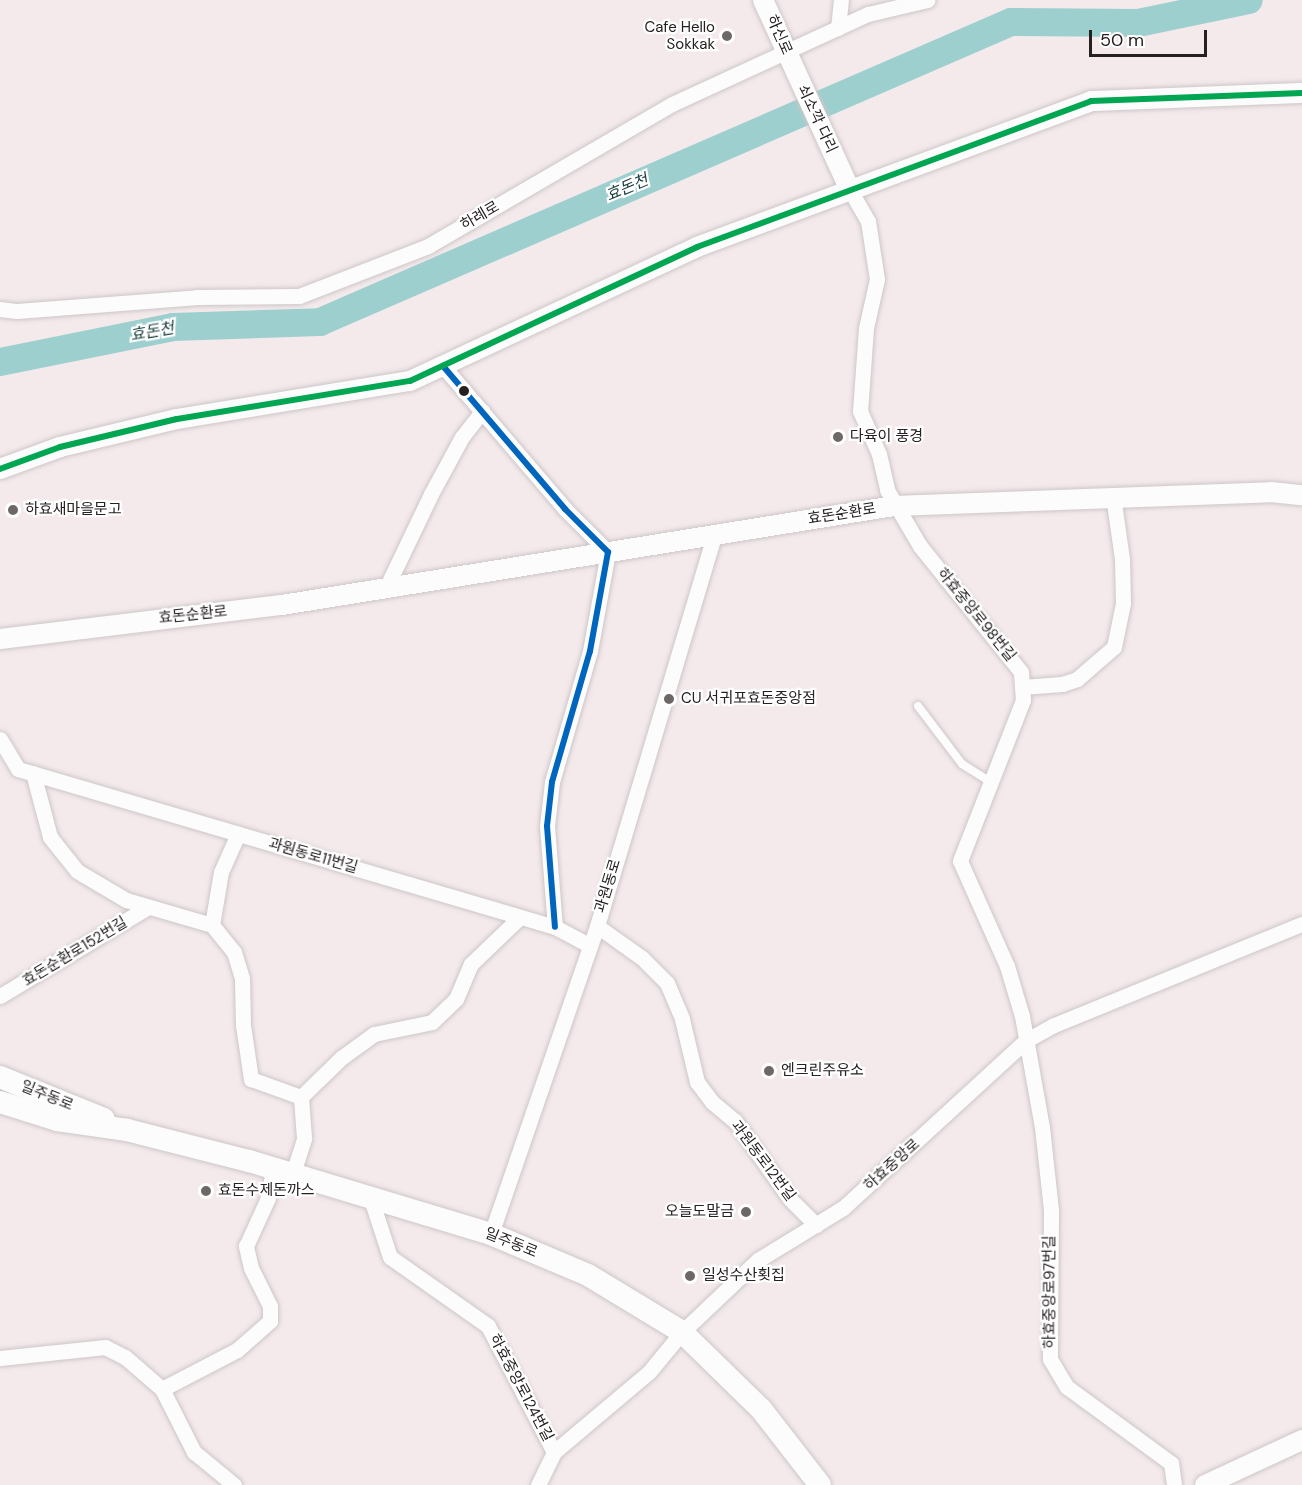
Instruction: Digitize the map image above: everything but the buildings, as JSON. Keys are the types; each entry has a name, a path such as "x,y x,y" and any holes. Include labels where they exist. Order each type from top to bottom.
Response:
{"main road":[{"name":"일주동로","path":"0,1077 127,1130 491,1234 588,1275 682,1332 761,1409 820,1485"},
{"name":"일주동로","path":"0,1101 57,1120 127,1130"},
{"path":"0,1113 57,1120"}],"street":[{"name":"하신로","path":"763,0 790,62"},
{"path":"838,28 842,0"},
{"name":"하례로","path":"0,309 17,311 197,297 299,296 428,246 672,104 790,62 838,28 867,14 927,0"},
{"name":"쇠소깍 다리","path":"790,62 850,190"},
{"path":"0,469 60,447 134,429 410,381 697,247 850,190 962,152 1091,101 1130,97 1302,93"},
{"name":"하효중앙로98번길","path":"850,190 868,220 877,279 866,328 860,411 894,506 920,546 1021,672 1022,687"},
{"path":"443,366 565,509 608,552 590,651 552,782 546,826 555,927"},
{"path":"386,588 436,484 462,437 482,411"},
{"name":"효돈순환로","path":"0,639 282,605 894,506 1113,496 1270,492 1302,495"},
{"path":"1025,1041 1007,966 960,861 1023,700 1022,687 1062,684 1077,679 1114,647 1123,603 1122,559 1113,496"},
{"name":"과원동로","path":"491,1234 597,926 714,535"},
{"path":"0,739 18,769 33,773"},
{"name":"과원동로11번길","path":"33,773 555,927 589,945"},
{"name":"효돈순환로152번길","path":"33,773 50,837 77,871 126,900 212,925"},
{"path":"238,834 221,872 212,925 234,952 242,978 243,1025 251,1079 301,1097"},
{"name":"효돈순환로152번길","path":"0,996 148,907"},
{"path":"162,1389 237,1350 270,1322 270,1306 251,1268 246,1246 268,1198 304,1138 301,1097 341,1058 374,1034 432,1022 456,999 471,964 519,918"},
{"name":"하효중앙로","path":"538,1485 554,1452 648,1372 682,1332 758,1260 843,1208 1025,1041 1054,1025 1302,924"},
{"name":"과원동로12번길","path":"597,926 642,958 667,983 682,1019 697,1082 712,1102 735,1121 790,1199 816,1225"},
{"name":"하효중앙로97번길","path":"1025,1041 1042,1127 1051,1210 1048,1347 1053,1370 1067,1387 1171,1463 1174,1485"},
{"name":"하효중앙로124번길","path":"371,1200 390,1257 488,1326 554,1452"},
{"path":"0,1358 105,1347 125,1357 162,1389 194,1452 234,1485"},
{"path":"1205,1485 1302,1440"}],"lane":[{"path":"918,706 962,764 992,783"}],"waterway":[{"name":"효돈천","path":"0,362 173,327 320,322 1011,22 1138,23 1249,0"}],"transit line":[{"path":"0,469 60,447 177,419 410,381 697,247 1091,101 1302,93"},
{"path":"443,366 565,509 608,552 590,651 552,782 547,826 555,927"}],"place":[{"name":"Cafe Hello Sokkak","path":"727,36"},
{"name":"다육이 풍경","path":"838,437"},
{"name":"하효새마을문고","path":"13,510"},
{"name":"CU 서귀포효돈중앙점","path":"669,699"},
{"name":"엔크린주유소","path":"769,1071"},
{"name":"효돈수제돈까스","path":"206,1191"},
{"name":"오늘도말금","path":"746,1212"},
{"name":"일성수산횟집","path":"690,1276"}]}
